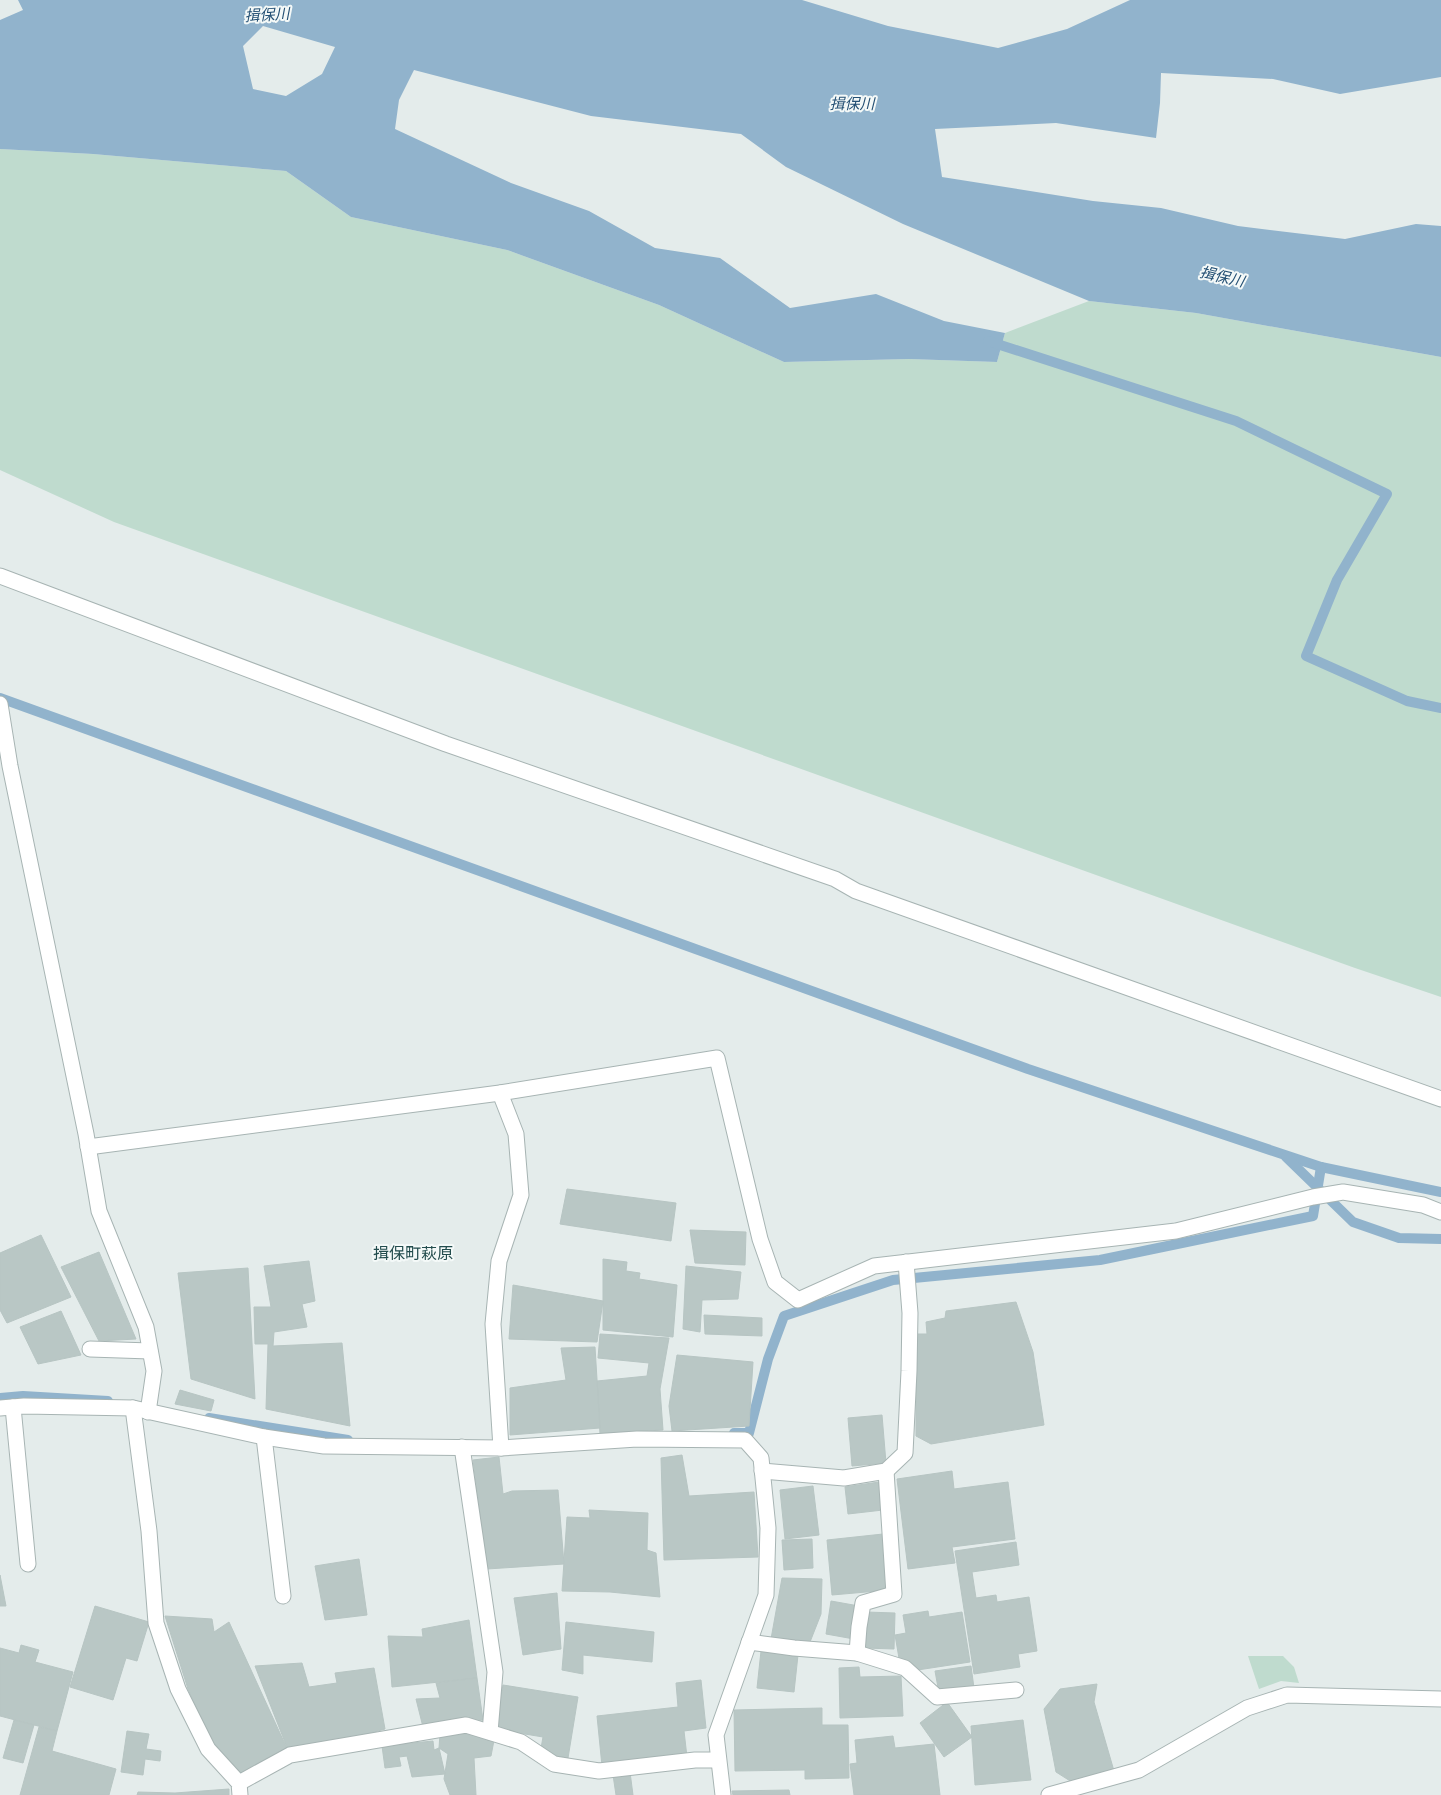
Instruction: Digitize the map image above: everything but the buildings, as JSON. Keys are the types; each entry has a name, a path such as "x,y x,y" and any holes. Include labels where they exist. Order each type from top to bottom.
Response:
{"street":[{"path":"0,576 446,744 835,879 856,891 1441,1099"},
{"path":"0,704 5,772 88,1147 99,1211 146,1327 154,1371 148,1412"},
{"path":"88,1147 500,1093 717,1058 760,1239 775,1282 798,1300 874,1266 1176,1231 1312,1197 1343,1192 1423,1205 1441,1212"},
{"path":"500,1093 516,1134 521,1195 499,1262 493,1324 501,1448"},
{"path":"762,1471 844,1478 886,1471 905,1453 910,1314 906,1262"},
{"path":"90,1348 150,1352"},
{"path":"28,1564 6,1408 24,1406 132,1408 264,1436 324,1446 501,1448 637,1438 745,1440 761,1458 768,1528 766,1595 716,1734 723,1795"},
{"path":"132,1408 149,1531 156,1623 178,1690 208,1749 240,1789 290,1755 466,1725 521,1742 554,1764 599,1771 695,1760 718,1760"},
{"path":"264,1436 283,1596"},
{"path":"462,1447 495,1672 490,1732"},
{"path":"857,1653 863,1602 894,1594 886,1471"},
{"path":"748,1642 857,1653 905,1668 937,1696 1016,1690"},
{"path":"1049,1795 1139,1770 1247,1708 1287,1695 1441,1699"}],"green space":[{"path":"0,149 93,154 286,171 351,217 507,250 659,305 784,362 909,359 997,362 1005,333 1089,301 1196,313 1441,357 1441,997 1355,968 114,522 0,470"},
{"path":"1248,1656 1283,1656 1294,1667 1299,1683 1281,1681 1259,1689"}],"water":[{"name":"揖保川","path":"18,0 802,0 888,26 998,48 1067,29 1130,0 1441,0 1441,77 1340,94 1273,79 1161,73 1156,138 1056,123 935,129 942,177 1093,201 1161,208 1238,226 1345,239 1416,224 1441,226 1441,357 1196,313 1089,301 903,224 786,167 741,134 591,116 414,70 399,100 395,129 511,183 589,211 655,248 720,258 790,308 876,294 944,321 1005,333 997,362 909,359 784,362 659,305 507,250 351,217 286,171 93,154 0,149 0,20 23,10","holes":["263,26 335,47 322,74 286,96 253,89 243,46"]}],"waterway":[{"path":"988,341 1236,421 1387,494 1337,580 1306,656 1407,701 1441,708"},
{"path":"0,698 1028,1069 1321,1167 1441,1192"},
{"path":"1286,1157 1353,1222 1399,1238 1441,1239"},
{"path":"734,1433 749,1433 768,1359 784,1316 893,1280 1100,1260 1313,1216 1321,1167"},
{"path":"0,1398 23,1396 108,1401"},
{"path":"209,1418 348,1440"}],"district":[{"name":"揖保町萩原","path":"413,1253"}]}
